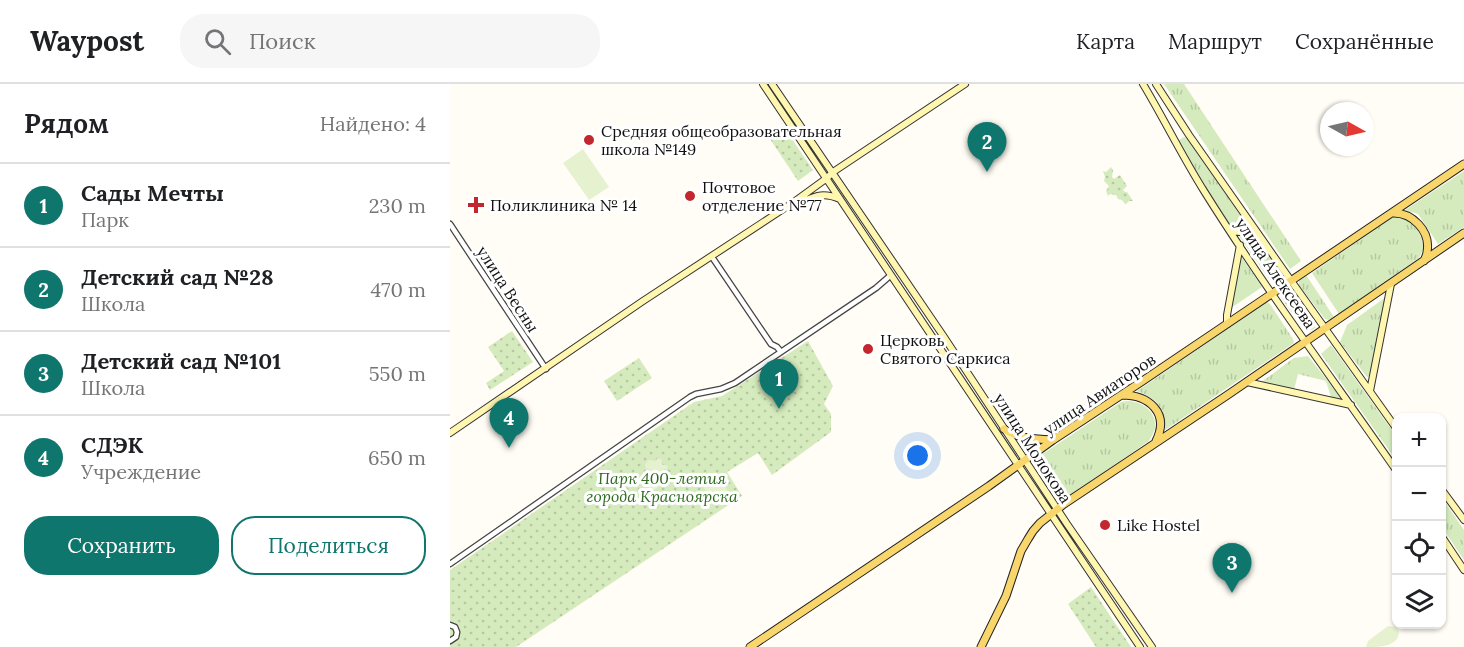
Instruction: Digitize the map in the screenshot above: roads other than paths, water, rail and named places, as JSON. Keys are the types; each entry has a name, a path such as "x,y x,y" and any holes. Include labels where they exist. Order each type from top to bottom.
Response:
{"main road":[{"name":"улица Авиаторов","path":"750,647 1464,164"},
{"path":"1390,213 1408,216 1424,231 1427,252 1424,261"},
{"path":"981,647 1006,596 1021,551 1033,531 1057,509 1464,233"},
{"path":"1122,395 1140,396 1156,409 1160,418 1160,429 1154,443"},
{"path":"1004,429 1021,437 1053,440"}],"street":[{"name":"улица Молокова","path":"763,84 1140,647"},
{"name":"улица Молокова","path":"772,84 1152,647"},
{"path":"450,433 787,207 832,172 965,84"},
{"name":"улица Алексеева","path":"1143,84 1204,191 1394,467"},
{"name":"улица Алексеева","path":"1156,84 1189,135 1392,422"},
{"path":"1175,143 1181,134 1189,135"},
{"path":"787,207 821,195 830,195 841,200"},
{"path":"1231,231 1243,230 1247,217"},
{"name":"улица Весны","path":"450,224 546,369"},
{"path":"1227,324 1240,245"},
{"path":"712,257 771,345 779,350"},
{"path":"450,564 696,394 721,389 735,383 779,350 876,288 891,275"},
{"path":"1370,391 1391,284"},
{"path":"1247,382 1351,405"},
{"path":"1446,495 1464,520"},
{"path":"1446,543 1464,570"},
{"path":"450,625 455,627 457,632 456,637 450,640"}],"place":[{"name":"Средняя общеобразовательная школа №149","path":"589,140"},
{"name":"Детский сад №28","path":"987,172"},
{"name":"Почтовое отделение №77","path":"690,196"},
{"name":"Поликлиника № 14","path":"476,205"},
{"name":"Церковь Святого Саркиса","path":"868,349"},
{"name":"Сады Мечты","path":"779,409"},
{"name":"СДЭК","path":"509,448"},
{"name":"Like Hostel","path":"1105,525"},
{"name":"Детский сад №101","path":"1232,593"}],"park label":[{"name":"Парк 400-летия города Красноярска","path":"662,487"}]}
